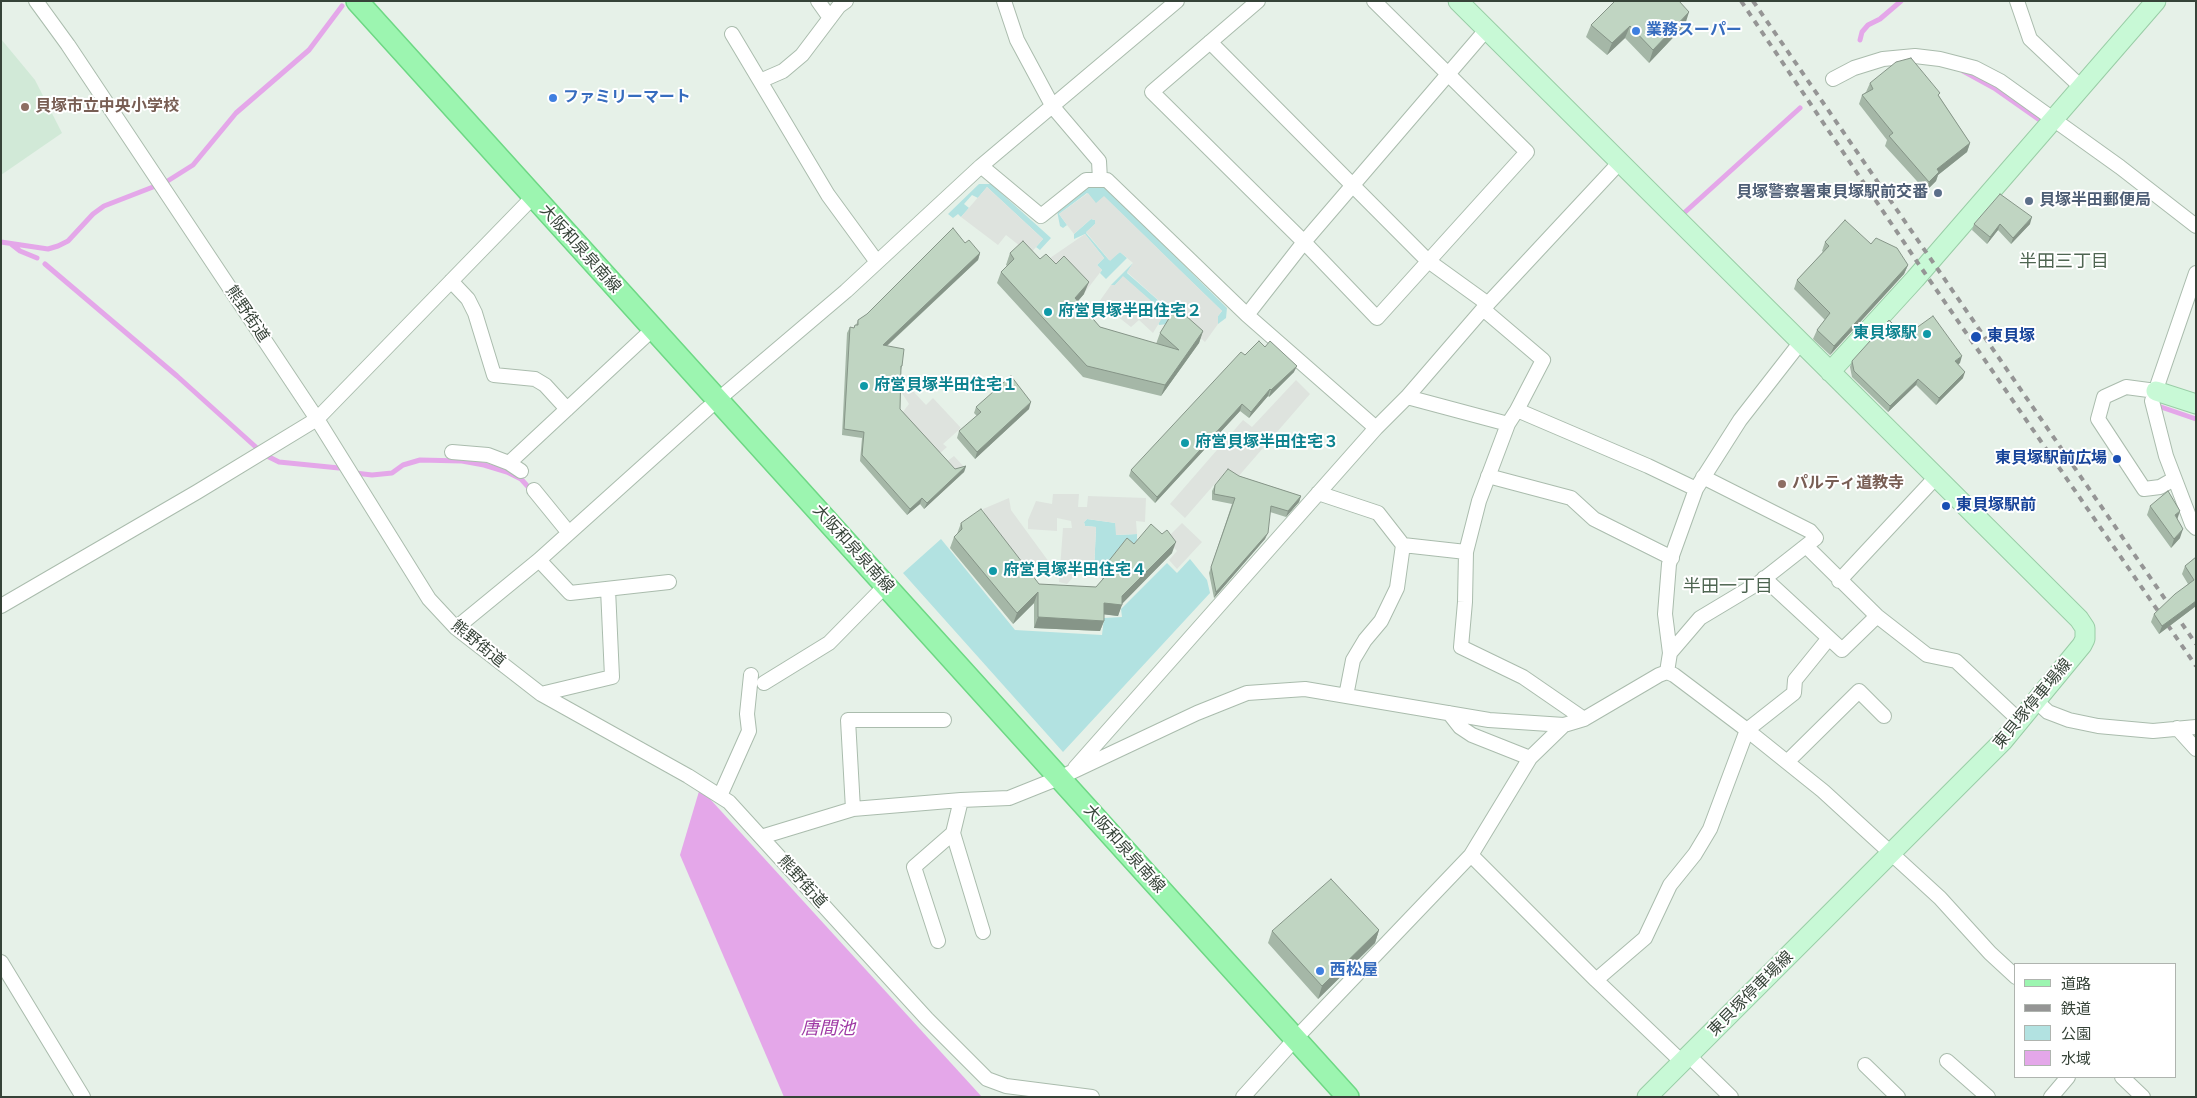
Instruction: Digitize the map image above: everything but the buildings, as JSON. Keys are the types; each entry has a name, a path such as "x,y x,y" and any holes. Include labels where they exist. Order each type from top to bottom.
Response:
{"main road":[{"name":"大阪和泉泉南線","path":"357,1 717,401 886,585 1065,775 1348,1097"},
{"name":"東貝塚停車場線","path":"1458,1 2079,619 2085,628 2085,639 2082,645 2035,700 2020,721 1965,781 1647,1097"},
{"path":"1830,372 1894,302 2156,1"},
{"path":"2156,391 2196,404"}],"street":[{"name":"熊野街道","path":"36,1 68,45 317,419 429,598 456,628 541,694 688,776 728,802 927,1019 987,1079 1006,1086 1092,1097"},
{"path":"818,1 830,18"},
{"path":"760,81 783,71 802,55 839,6 846,1"},
{"path":"1004,1 1017,40 1053,107 1099,161 1100,180"},
{"path":"456,628 539,560 717,401 877,262 981,166 1177,1"},
{"path":"1258,1 1152,92 1304,242 1376,318 1527,152 1374,1"},
{"path":"2017,1 2030,39 2081,87"},
{"path":"1247,315 1304,242 1486,30"},
{"path":"732,34 828,195 877,262"},
{"path":"1210,42 1427,260 1486,306 1542,360 1508,424 1479,501 1466,552 1465,602 1461,647 1523,677 1584,719"},
{"path":"1833,79 1854,68 1883,59 1915,56 1940,59 1975,68 2000,81 2120,167 2196,226"},
{"path":"1065,775 1376,428 1407,397 1486,306 1620,162"},
{"path":"981,166 1041,216 1086,180 1107,180 1247,315 1376,428"},
{"path":"1,606 197,492 317,419 533,197"},
{"path":"2196,273 2152,401 2166,456 2192,524 2196,528"},
{"path":"451,281 468,299 475,313 494,375 535,379 545,385 567,409"},
{"path":"509,463 652,329"},
{"path":"1667,672 1670,653 1665,614 1672,558 1696,489 1740,420 1800,343"},
{"path":"2156,391 2126,387 2104,397 2098,419 2144,489 2160,487 2174,479"},
{"path":"1407,397 1508,424"},
{"path":"1517,410 1648,466 1696,489"},
{"path":"452,452 488,455 509,463 521,471"},
{"path":"1488,476 1571,498 1594,519 1672,558"},
{"path":"1670,653 1700,618 1764,578 1816,538 1810,530 1703,477"},
{"path":"1839,581 1936,477"},
{"path":"534,490 569,533"},
{"path":"1318,493 1378,513 1403,545 1466,552"},
{"path":"1346,696 1353,660 1365,640 1381,621 1397,588 1403,545"},
{"path":"1806,546 1839,581 1877,616 1927,655 1956,661 2020,721"},
{"path":"539,560 570,593 669,582"},
{"path":"1764,578 1842,650 1877,616"},
{"path":"764,683 829,642 886,585"},
{"path":"541,694 612,677 608,589"},
{"path":"1596,980 1645,938 1670,885 1695,854 1710,829 1747,730 1794,693 1794,680 1829,638"},
{"path":"761,837 853,809 1009,798 1065,775 1197,713 1247,693 1306,689 1489,720 1564,726 1584,719 1667,672 1674,675 1747,730 1823,791 1940,898 1990,953 2014,975"},
{"path":"720,796 749,731 747,714 752,675"},
{"path":"1787,762 1859,691 1884,716"},
{"path":"2035,700 2048,712 2069,720 2098,726 2153,731 2196,727"},
{"path":"1449,713 1460,727 1472,735 1530,758"},
{"path":"853,809 848,720 944,720"},
{"path":"1243,1097 1296,1038 1471,856 1530,758 1564,726"},
{"path":"2177,728 2196,749"},
{"path":"961,800 952,833 983,932"},
{"path":"938,941 914,867 952,833"},
{"path":"1471,856 1596,980 1732,1097"},
{"path":"1,962 83,1097"},
{"path":"1947,1061 1988,1097"},
{"path":"1865,1065 1898,1097"},
{"path":"2051,1097 2067,1078"},
{"path":"2123,1078 2143,1097"}],"shaded area":[{"name":"貝塚市立中央小学校","path":"1,39 35,80 62,133 1,175"},
{"path":"987,187 1043,239 1030,254 1006,235 998,245 961,217"},
{"path":"1088,193 1096,203 1104,196 1222,311 1218,316 1218,324 1205,342 1127,272 1133,263 1120,252 1110,261 1086,232 1095,224 1095,220 1091,219 1074,234 1059,214"},
{"path":"1085,234 1104,258 1097,265 1102,270 1085,292 1050,258"},
{"path":"1123,276 1165,313 1153,333 1139,320 1131,327 1099,302 1111,285 1115,285"},
{"path":"1296,380 1310,394 1237,478 1226,471 1185,518 1170,504 1243,420 1252,427"},
{"path":"900,390 912,390 926,405 933,398 961,428 943,444 947,447 939,454 902,413 909,404"},
{"path":"954,456 966,469 958,476 945,463"},
{"path":"1053,494 1079,494 1078,507 1087,507 1088,496 1146,498 1145,522 1136,521 1137,534 1116,535 1115,523 1087,519 1084,522 1085,526 1096,527 1094,571 1083,570 1082,573 1077,573 1067,584 1059,582 1063,528 1072,528 1071,521 1057,518 1057,531 1028,529 1028,520 1036,501 1052,504"},
{"path":"1009,498 1011,510 1049,562 1026,577 989,523 983,509"},
{"path":"1182,523 1202,542 1177,569 1169,560 1177,551 1166,539"}],"green space":[{"path":"979,184 991,184 1051,238 1040,250 1036,247 1043,239 987,187 978,198 972,195 964,204 969,208 961,217 958,214 953,218 948,214"},
{"path":"1090,186 1099,186 1107,189 1227,308 1226,318 1218,324 1218,316 1222,311 1104,197 1096,204 1087,193 1059,214 1067,225 1063,228 1060,226 1057,211"},
{"path":"1091,219 1095,220 1095,224 1086,233 1109,260 1120,252 1127,258 1106,279 1100,273 1102,270 1097,265 1104,258 1085,234 1074,239 1074,234"},
{"path":"1133,263 1127,273 1175,315 1168,324 1159,325 1158,322 1164,313 1123,277 1115,285 1111,285"},
{"path":"1087,519 1116,523 1116,535 1137,534 1137,540 1128,553 1100,577 1095,573 1082,573 1083,570 1094,571 1096,527 1085,526 1084,522"},
{"path":"941,539 1015,630 1102,635 1104,618 1122,617 1121,609 1167,563 1177,573 1190,559 1207,580 1210,593 1063,752 903,573"}],"water":[{"name":"唐間池","path":"700,788 982,1097 784,1097 680,855"}],"waterway":[{"path":"1860,40 1862,32 1868,25 1880,19 1901,1"},
{"path":"166,182 193,165 236,113 309,50 342,6"},
{"path":"1963,71 1994,88 2041,121"},
{"path":"1684,213 1800,108"},
{"path":"1,242 48,249 58,246 68,241 93,214 104,206 153,187"},
{"path":"11,244 20,251 37,258"},
{"path":"45,264 177,376 258,449"},
{"path":"2158,406 2196,419"},
{"path":"269,457 279,462 339,468"},
{"path":"355,473 372,475 392,473 403,465 420,460 462,461 507,472 521,479 531,490"}],"railway":[{"path":"1741,1 1922,269 2196,666"},
{"path":"1753,1 2196,644"}],"place":[{"name":"業務スーパー","path":"1636,31"},
{"name":"ファミリーマート","path":"553,98"},
{"name":"貝塚市立中央小学校","path":"25,107"},
{"name":"貝塚警察署東貝塚駅前交番","path":"1938,193"},
{"name":"貝塚半田郵便局","path":"2029,201"},
{"name":"府営貝塚半田住宅２","path":"1048,312"},
{"name":"東貝塚駅","path":"1927,334"},
{"name":"東貝塚","path":"1976,337"},
{"name":"府営貝塚半田住宅１","path":"864,386"},
{"name":"府営貝塚半田住宅３","path":"1185,443"},
{"name":"東貝塚駅前広場","path":"2117,459"},
{"name":"パルティ道教寺","path":"1782,484"},
{"name":"東貝塚駅前","path":"1946,506"},
{"name":"府営貝塚半田住宅４","path":"993,571"},
{"name":"西松屋","path":"1320,971"}],"district":[{"name":"半田三丁目","path":"2064,262"},
{"name":"半田一丁目","path":"1728,587"}]}
